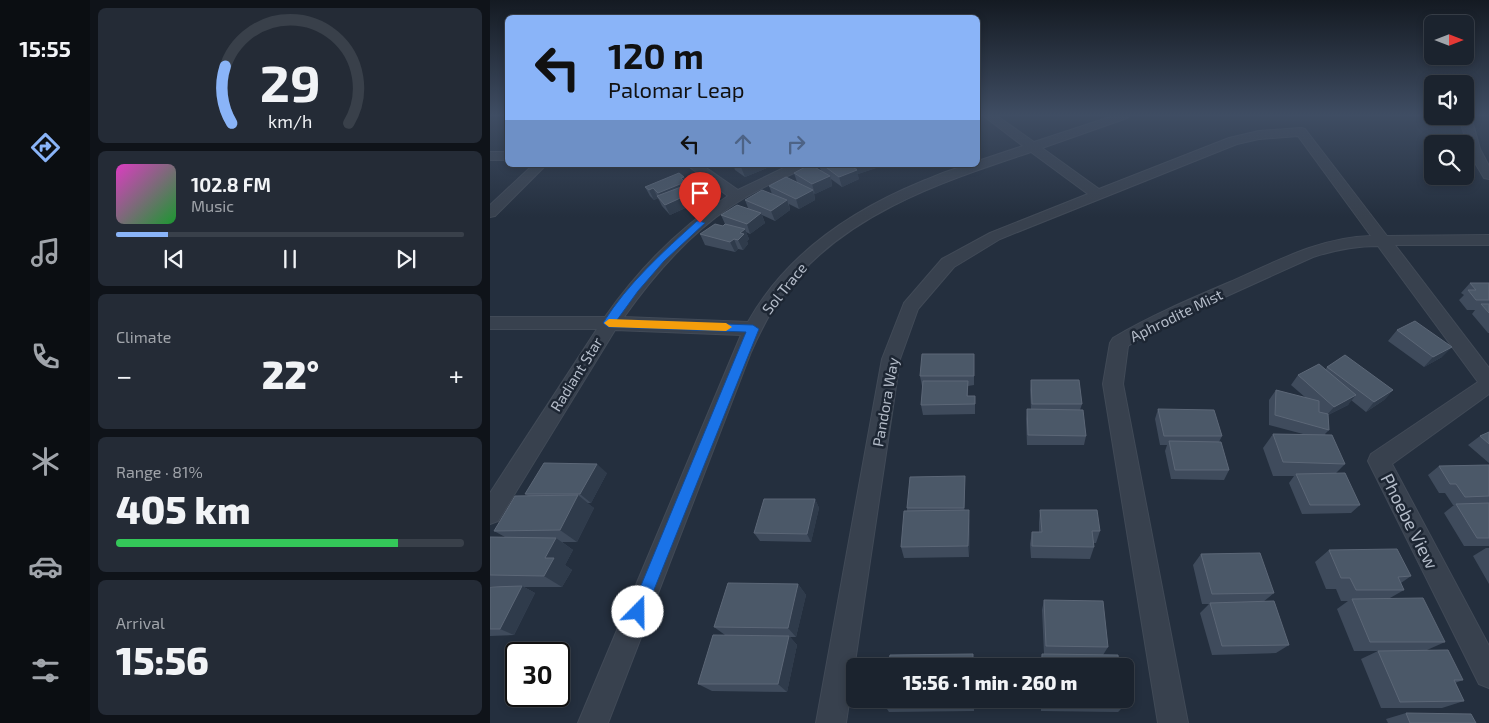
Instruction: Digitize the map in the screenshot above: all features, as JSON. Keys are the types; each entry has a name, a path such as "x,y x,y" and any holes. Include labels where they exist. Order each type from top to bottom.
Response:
{"street":[{"name":"Sol Trace","path":"980,165 1025,150"},
{"path":"1037,150 1098,195"},
{"name":"Pandora Way","path":"831,723 890,359 910,307 948,263 996,236 1211,150"},
{"name":"Phoebe View","path":"1314,150 1489,383 1379,461 1489,674"},
{"path":"1475,152 1489,154"},
{"path":"1475,152 1482,167 1489,175"},
{"path":"490,156 505,156"},
{"path":"490,213 538,167"},
{"path":"695,167 737,196"},
{"name":"Radiant Star","path":"490,513 608,323 634,288 661,258 693,229 737,196 796,167"},
{"name":"Sol Trace","path":"593,723 753,329 769,302 791,274 843,228 903,194 938,179 974,167"},
{"name":"Aphrodite Mist","path":"1173,723 1113,384 1119,343 1148,325 1307,254 1333,245 1382,240 1489,240"},
{"path":"490,323 608,323 753,329"}],"building":[{"path":"805,167 814,167 830,176 812,184 794,173"},
{"path":"826,167 853,167 857,170 839,177"},
{"path":"679,173 684,177 681,178 685,182 658,193 653,188 649,190 645,187"},
{"path":"786,177 813,190 796,199 769,186"},
{"path":"689,184 698,190 665,205 657,196"},
{"path":"762,190 787,200 771,211 745,200"},
{"path":"737,205 761,213 747,224 721,215"},
{"path":"715,224 723,226 725,224 745,229 740,233 744,234 738,240 734,239 730,242 700,234"},
{"path":"1470,283 1489,283 1489,300 1476,300 1468,290 1476,290"},
{"path":"1481,304 1489,304 1489,313"},
{"path":"1415,321 1452,347 1433,357 1397,330"},
{"path":"922,354 974,354 974,376 920,376"},
{"path":"1345,355 1393,390 1374,402 1327,367"},
{"path":"1319,364 1356,395 1334,407 1298,375"},
{"path":"1031,380 1079,380 1082,404 1032,404"},
{"path":"923,381 968,381 967,396 975,396 975,404 921,405"},
{"path":"1276,390 1319,401 1319,412 1328,414 1329,430 1275,415"},
{"path":"1027,409 1083,410 1086,436 1028,435"},
{"path":"1158,409 1214,410 1222,436 1164,436"},
{"path":"1489,432 1489,444 1480,436"},
{"path":"1273,434 1332,435 1345,464 1283,462"},
{"path":"1169,441 1221,442 1229,470 1175,470"},
{"path":"544,463 597,464 580,494 525,494"},
{"path":"1489,465 1489,496 1465,497 1456,484 1450,484 1439,466"},
{"path":"1345,473 1360,505 1310,505 1296,474"},
{"path":"965,476 964,508 907,508 910,477"},
{"path":"578,495 560,530 494,531 515,496"},
{"path":"764,499 815,499 807,534 754,533"},
{"path":"1489,503 1489,538 1477,538 1456,504"},
{"path":"969,510 968,546 901,547 904,511"},
{"path":"1040,510 1097,510 1100,531 1092,531 1094,547 1032,546 1032,532 1042,532"},
{"path":"490,537 556,538 545,558 554,558 544,576 490,575"},
{"path":"1397,549 1411,576 1398,577 1404,590 1356,590 1350,578 1341,578 1329,550"},
{"path":"1260,553 1274,593 1212,594 1201,554"},
{"path":"728,583 798,584 788,628 714,627"},
{"path":"522,586 500,629 490,629 490,587"},
{"path":"1423,598 1445,642 1370,642 1352,599"},
{"path":"1044,600 1103,601 1108,647 1046,646"},
{"path":"1274,601 1289,645 1222,646 1210,603"},
{"path":"713,635 789,636 778,684 698,684"},
{"path":"1448,650 1463,680 1454,680 1464,701 1400,702 1378,651"},
{"path":"973,654 973,658 889,658 890,655"},
{"path":"1042,654 1118,655 1118,658 1042,658"},
{"path":"1406,713 1471,714 1476,723 1410,723"}],"slow traffic":[{"path":"609,323 726,327"}],"route":[{"path":"638,612 742,352 753,329 608,323 634,288 661,258 700,223"}]}
